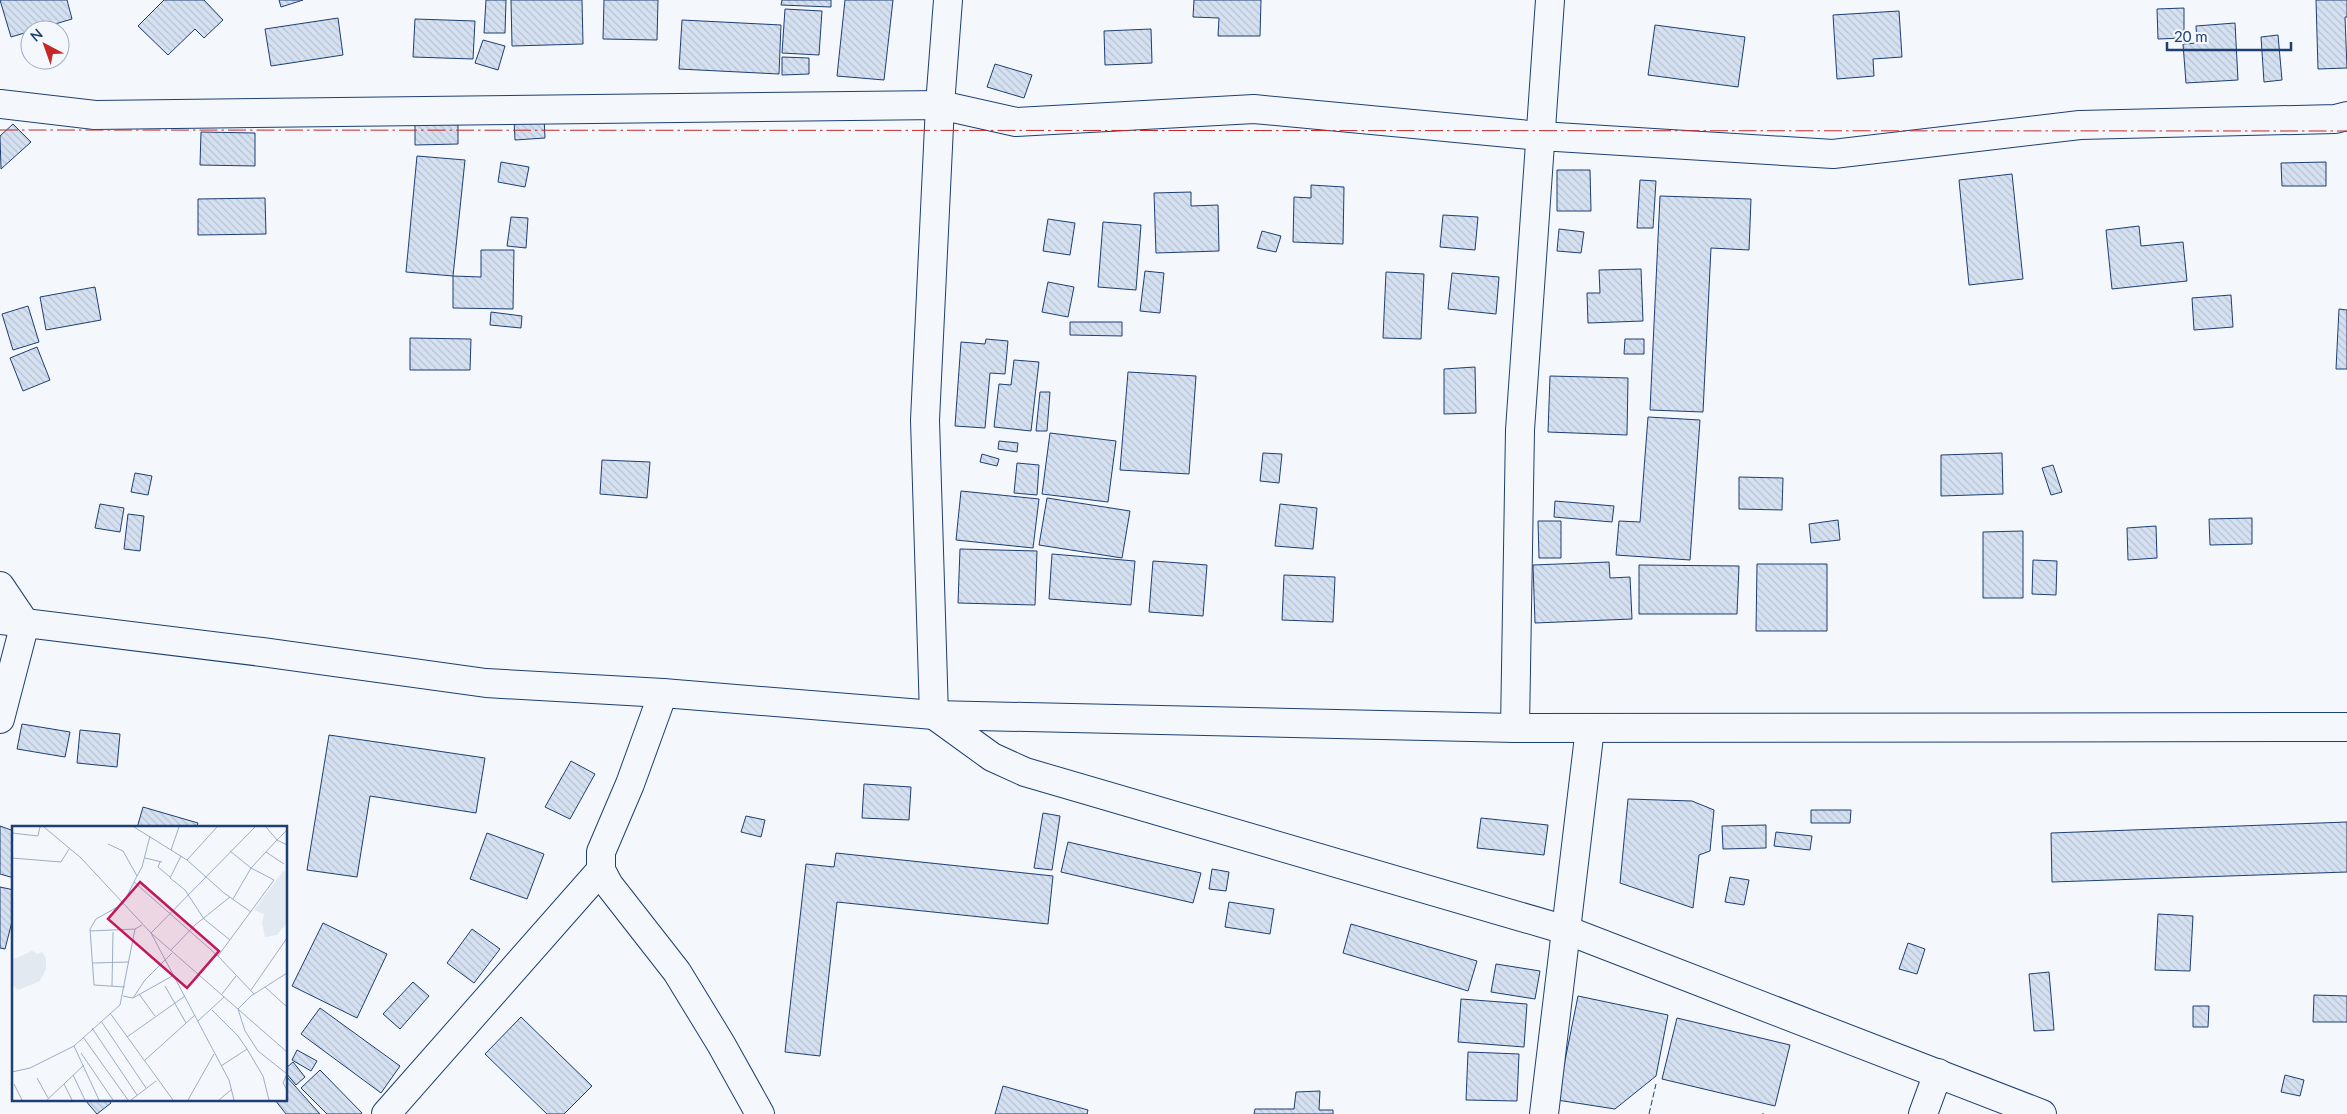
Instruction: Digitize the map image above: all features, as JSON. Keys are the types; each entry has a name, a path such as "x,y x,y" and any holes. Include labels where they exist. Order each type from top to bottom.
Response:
{"main road":[{"path":"934,715 926,420 940,106 948,0"},
{"path":"1516,728 1520,430 1550,0"},
{"path":"0,104 95,115 940,106 1016,122 1254,109 1540,136 1833,154 2080,125 2335,119 2347,116"},
{"path":"0,586 13,622 0,719"},
{"path":"13,622 262,652 486,684 663,693 934,715 1516,728 2347,727"},
{"path":"663,693 630,784 601,852 601,870 609,885 677,972 721,1044 760,1114"},
{"path":"934,715 992,757 1025,772 1566,930 2042,1114"},
{"path":"1544,1114 1590,728"},
{"path":"386,1114 601,870"},
{"path":"1923,1114 1938,1073"}],"building":[{"path":"0,0 67,0 72,19 20,20 20,34 11,37"},
{"path":"164,0 204,0 223,20 204,38 195,29 168,55 138,26"},
{"path":"279,0 303,0 281,7"},
{"path":"486,0 506,0 505,33 484,33"},
{"path":"511,0 582,0 583,44 512,46"},
{"path":"604,0 658,0 657,40 603,39"},
{"path":"782,0 831,0 831,7 781,5"},
{"path":"845,0 893,0 884,80 837,76"},
{"path":"1194,0 1261,0 1260,36 1218,36 1219,18 1193,17"},
{"path":"2316,0 2347,0 2347,17 2345,17 2347,68 2318,69"},
{"path":"2184,8 2184,38 2158,39 2157,9"},
{"path":"785,9 822,11 819,55 782,53"},
{"path":"1899,11 1902,57 1873,59 1874,76 1837,79 1833,15"},
{"path":"338,18 343,55 271,66 265,29"},
{"path":"415,19 475,21 473,59 413,57"},
{"path":"682,20 781,25 779,74 679,69"},
{"path":"2235,23 2238,80 2186,83 2183,44 2197,43 2196,26"},
{"path":"1655,25 1745,37 1738,87 1648,75"},
{"path":"1151,29 1152,63 1105,65 1104,31"},
{"path":"2278,35 2282,80 2264,82 2261,37"},
{"path":"483,40 505,46 498,70 475,63"},
{"path":"782,57 809,58 809,74 782,75"},
{"path":"995,64 1032,75 1024,98 987,87"},
{"path":"544,117 545,138 515,140 514,119"},
{"path":"415,122 458,122 458,144 415,145"},
{"path":"13,124 31,142 1,169 0,136"},
{"path":"201,132 255,133 255,166 200,165"},
{"path":"417,156 465,160 453,276 406,272"},
{"path":"501,162 529,167 525,187 498,182"},
{"path":"2326,162 2326,186 2282,186 2281,163"},
{"path":"1557,170 1590,170 1591,211 1557,211"},
{"path":"2012,174 2023,279 1969,285 1959,180"},
{"path":"1640,180 1656,181 1653,228 1637,228"},
{"path":"1311,185 1344,187 1343,244 1293,242 1294,197 1311,198"},
{"path":"1191,192 1191,206 1218,205 1219,251 1156,253 1154,193"},
{"path":"1660,196 1751,199 1749,250 1711,248 1703,412 1650,410"},
{"path":"265,198 266,234 198,235 198,199"},
{"path":"1443,215 1478,217 1475,250 1440,247"},
{"path":"511,217 528,218 526,248 507,246"},
{"path":"1048,219 1075,223 1070,255 1043,251"},
{"path":"1103,222 1141,225 1136,290 1098,287"},
{"path":"2139,226 2141,246 2183,242 2187,281 2112,289 2106,230"},
{"path":"1559,229 1584,232 1581,253 1557,251"},
{"path":"1262,231 1281,236 1276,252 1257,248"},
{"path":"481,250 514,250 513,309 453,308 453,276 481,277"},
{"path":"1641,269 1643,321 1588,323 1587,293 1600,293 1599,270"},
{"path":"1145,271 1164,273 1160,313 1140,311"},
{"path":"1386,272 1424,274 1421,339 1383,338"},
{"path":"1452,273 1499,277 1496,314 1448,309"},
{"path":"1048,282 1074,287 1068,317 1042,312"},
{"path":"95,287 101,320 46,330 40,297"},
{"path":"2231,295 2233,327 2194,330 2192,298"},
{"path":"28,306 39,342 13,350 2,314"},
{"path":"2339,309 2347,310 2347,369 2336,369"},
{"path":"491,312 522,316 521,328 490,325"},
{"path":"1070,322 1122,322 1122,336 1070,335"},
{"path":"410,338 471,339 470,370 410,370"},
{"path":"986,339 1008,341 1005,374 990,373 985,428 955,426 961,342 985,344"},
{"path":"1625,339 1644,339 1644,354 1624,354"},
{"path":"37,347 50,380 23,391 10,358"},
{"path":"1014,360 1039,362 1031,431 994,427 999,384 1011,385"},
{"path":"1475,367 1476,413 1444,414 1444,369"},
{"path":"1128,372 1196,376 1189,474 1120,470"},
{"path":"1550,376 1628,378 1627,435 1548,432"},
{"path":"1040,392 1050,392 1047,431 1036,431"},
{"path":"1648,417 1700,420 1690,560 1616,555 1619,521 1640,522"},
{"path":"1050,433 1116,441 1108,502 1042,494"},
{"path":"999,441 1018,443 1017,452 998,449"},
{"path":"1263,453 1282,454 1279,483 1260,481"},
{"path":"2002,453 2003,494 1941,496 1941,455"},
{"path":"982,454 999,459 997,466 980,462"},
{"path":"602,460 650,462 647,498 600,494"},
{"path":"1017,463 1039,465 1037,495 1014,493"},
{"path":"2053,465 2062,492 2051,495 2042,468"},
{"path":"135,473 152,476 148,495 131,492"},
{"path":"1739,477 1783,478 1782,510 1739,509"},
{"path":"961,491 1039,499 1033,548 956,540"},
{"path":"1047,498 1130,511 1122,558 1039,545"},
{"path":"1555,501 1614,506 1612,522 1554,517"},
{"path":"100,504 124,508 120,532 95,528"},
{"path":"1280,504 1317,508 1313,549 1275,546"},
{"path":"128,514 144,516 140,551 124,549"},
{"path":"2252,518 2252,544 2210,545 2209,519"},
{"path":"1838,520 1840,540 1811,543 1809,524"},
{"path":"1538,521 1561,521 1561,558 1539,558"},
{"path":"2156,526 2157,558 2128,560 2127,528"},
{"path":"2023,531 2023,598 1983,598 1983,532"},
{"path":"960,549 1037,551 1035,605 958,603"},
{"path":"1052,554 1135,561 1131,605 1049,599"},
{"path":"2033,560 2057,561 2056,595 2032,594"},
{"path":"1153,561 1207,565 1203,616 1149,612"},
{"path":"1609,562 1610,578 1630,577 1632,619 1535,623 1533,565"},
{"path":"1757,564 1827,564 1827,631 1756,631"},
{"path":"1639,565 1739,566 1737,614 1639,614"},
{"path":"1284,575 1335,577 1333,622 1282,620"},
{"path":"22,724 70,732 65,757 17,749"},
{"path":"80,730 120,734 117,767 77,763"},
{"path":"329,735 485,758 476,813 370,796 357,877 307,870"},
{"path":"571,761 595,774 570,819 545,807"},
{"path":"864,784 911,787 909,820 862,818"},
{"path":"1628,799 1692,801 1714,810 1710,851 1699,855 1693,908 1620,883"},
{"path":"143,807 198,823 197,826 138,826"},
{"path":"1811,810 1851,810 1850,823 1811,823"},
{"path":"1043,813 1060,816 1052,870 1034,868"},
{"path":"746,816 765,820 761,837 741,832"},
{"path":"1481,818 1548,825 1544,855 1477,848"},
{"path":"2347,822 2347,872 2052,882 2051,833"},
{"path":"1766,825 1766,848 1723,849 1722,826"},
{"path":"0,826 12,830 12,877 0,874"},
{"path":"1776,832 1812,836 1810,850 1774,846"},
{"path":"487,833 544,854 527,899 470,879"},
{"path":"1068,842 1201,873 1193,903 1061,872"},
{"path":"836,853 1053,876 1048,924 837,902 820,1056 785,1052 806,864 834,867"},
{"path":"1212,869 1229,872 1226,891 1209,889"},
{"path":"1730,877 1749,880 1744,905 1725,902"},
{"path":"0,887 12,890 12,922 5,949 0,948"},
{"path":"1229,902 1274,909 1270,934 1225,927"},
{"path":"2158,914 2193,916 2190,971 2155,970"},
{"path":"323,923 387,954 357,1018 292,986"},
{"path":"1351,924 1477,961 1468,991 1343,953"},
{"path":"472,929 500,949 474,983 447,963"},
{"path":"1908,943 1925,949 1917,974 1899,969"},
{"path":"1496,964 1540,971 1535,999 1491,992"},
{"path":"2049,972 2054,1030 2034,1031 2029,974"},
{"path":"413,982 429,996 400,1029 383,1014"},
{"path":"2314,995 2347,996 2347,1022 2313,1022"},
{"path":"1578,996 1668,1015 1656,1076 1615,1109 1557,1100"},
{"path":"1461,999 1527,1004 1524,1047 1458,1042"},
{"path":"2193,1006 2209,1006 2208,1027 2193,1027"},
{"path":"320,1008 400,1066 381,1093 301,1034"},
{"path":"521,1017 592,1086 564,1114 547,1114 485,1054"},
{"path":"1677,1018 1790,1045 1775,1106 1662,1079"},
{"path":"297,1050 317,1061 311,1071 292,1060"},
{"path":"1468,1052 1519,1054 1517,1101 1466,1100"},
{"path":"293,1062 305,1077 296,1085 288,1075 288,1066"},
{"path":"320,1070 362,1113 327,1114 301,1088"},
{"path":"2285,1075 2304,1080 2300,1096 2281,1092"},
{"path":"288,1078 320,1114 286,1114 277,1102 288,1102"},
{"path":"1003,1086 1088,1110 1087,1114 995,1114"},
{"path":"1320,1091 1319,1110 1333,1110 1333,1114 1254,1114 1255,1109 1294,1109 1296,1092"},
{"path":"87,1102 110,1102 111,1103 97,1114"}],"fence":[{"path":"1649,1114 1656,1084"}],"power":[{"path":"0,130 2347,131"}]}
